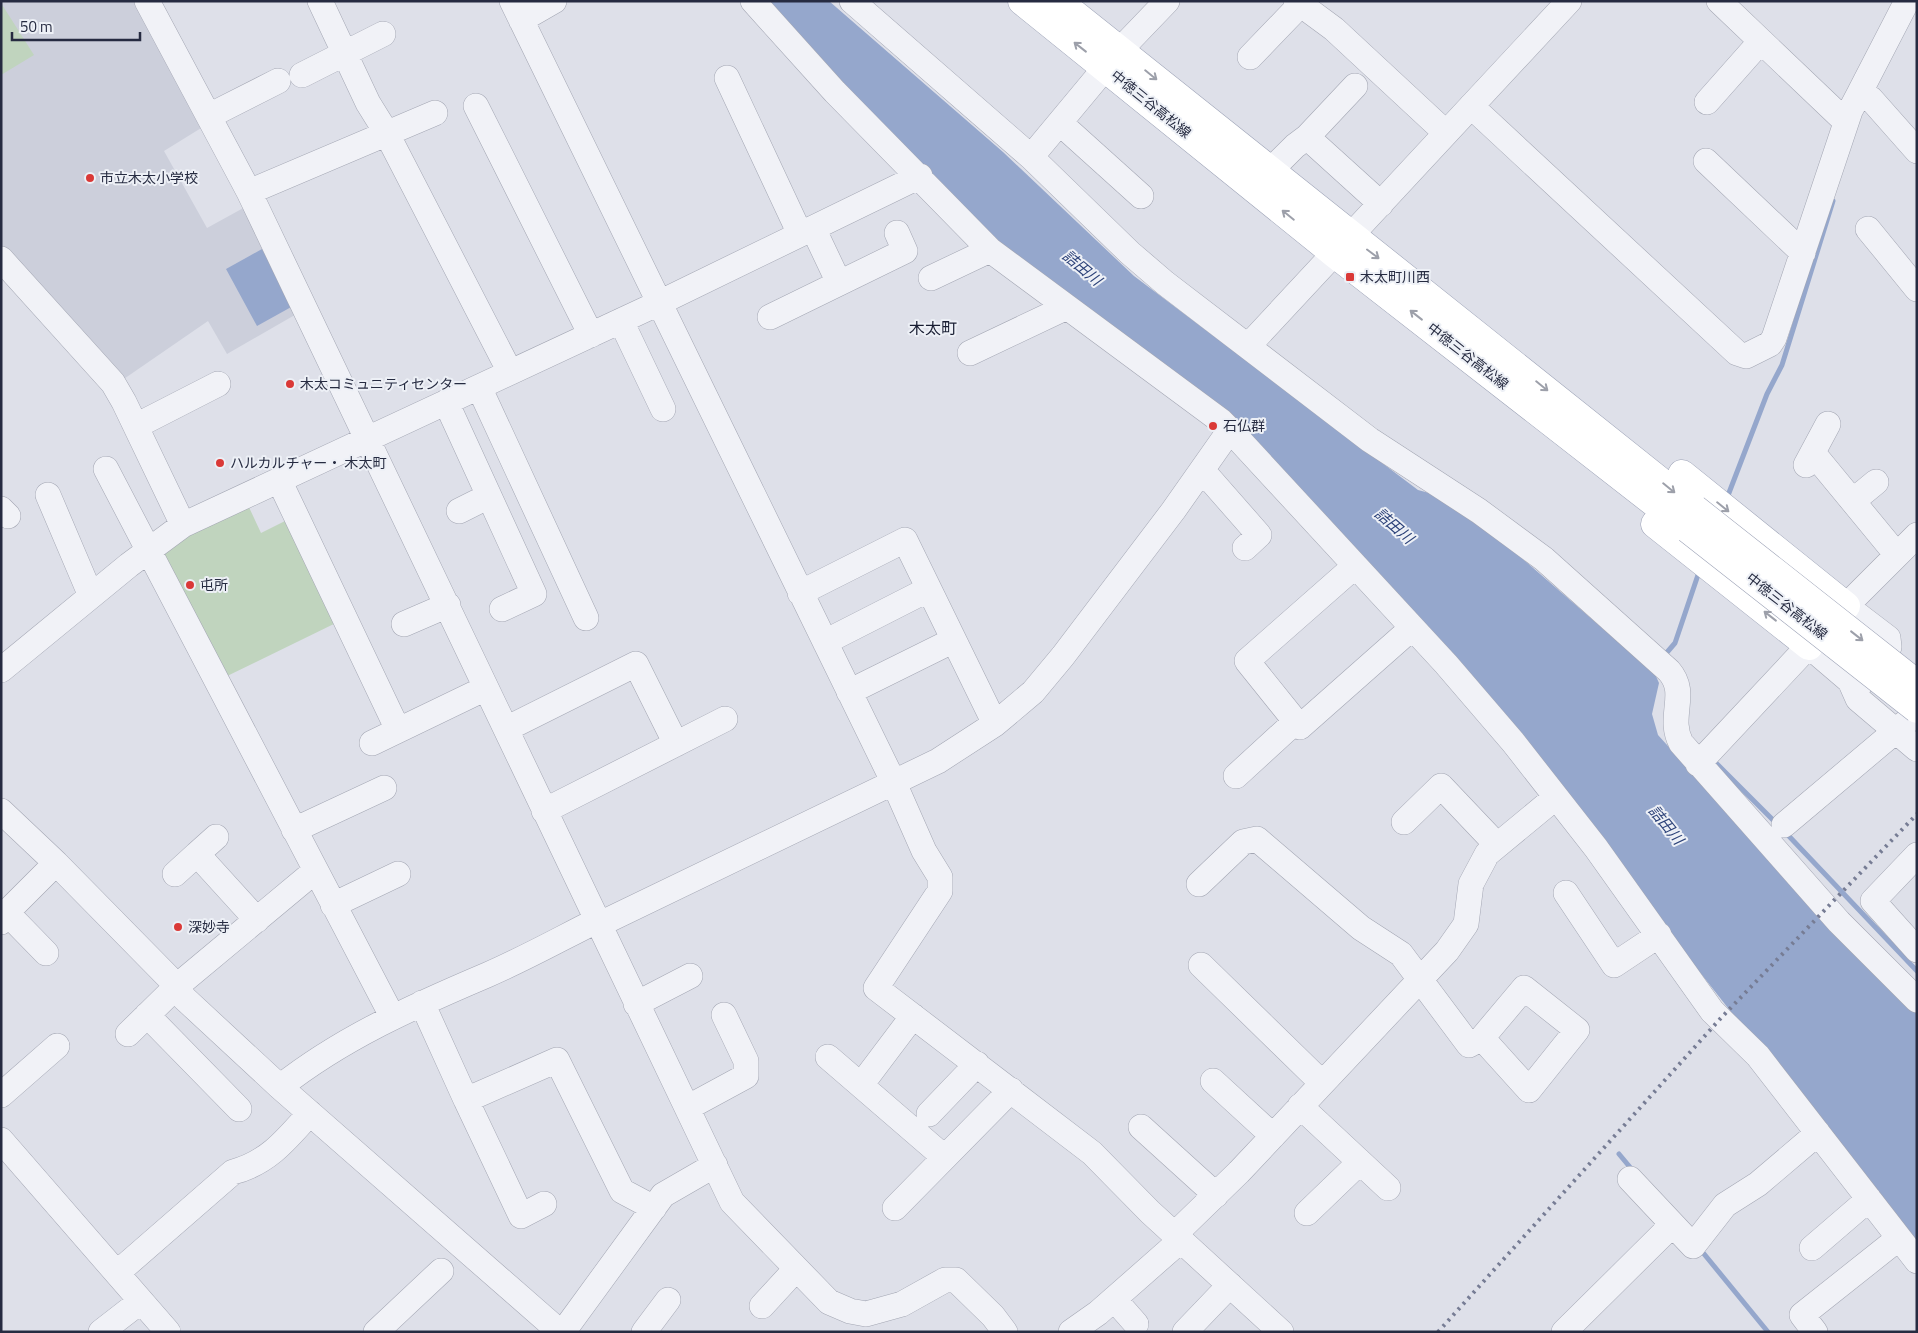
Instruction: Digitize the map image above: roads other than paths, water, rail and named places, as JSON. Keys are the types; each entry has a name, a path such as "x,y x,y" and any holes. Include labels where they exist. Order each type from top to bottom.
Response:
{"main road":[{"name":"中徳三谷高松線","path":"1022,1 1113,59 1270,171 1343,245 1456,317 1917,711"},
{"name":"中徳三谷高松線","path":"1058,1 1113,59 1343,245 1456,346 1917,684"},
{"path":"1456,317 1543,363 1846,606"},
{"path":"1456,346 1481,383 1809,646"}],"street":[{"path":"147,1 249,192 732,1202 829,1302 850,1311 866,1314 902,1304 945,1280 956,1280 993,1316 1005,1332"},
{"path":"320,1 368,103 386,132 510,372"},
{"path":"554,1 517,11 894,783 924,851 940,876 940,891 876,988 1092,1153 1178,1237 1280,1332"},
{"path":"753,1 835,92 920,176 990,250 1221,421 1230,430 1412,628 1513,742 1659,935 1712,1011 1758,1056 1917,1261"},
{"path":"852,1 1031,157 1130,252 1165,282 1396,458 1480,511 1544,559 1669,671 1675,678 1679,689 1675,732 1681,743 1839,922 1917,1000"},
{"path":"1031,157 1113,59 1167,1"},
{"path":"1249,345 1569,1"},
{"path":"1719,1 1846,122"},
{"path":"1471,106 1737,353 1746,356 1770,344 1774,338 1846,122 1907,1"},
{"path":"1250,57 1298,3 1334,28 1446,133"},
{"path":"302,74 383,34"},
{"path":"1706,102 1761,41"},
{"path":"727,78 807,231 839,283"},
{"path":"208,116 278,81"},
{"path":"1270,171 1295,146 1307,138 1355,86"},
{"path":"1860,92 1871,100 1917,151"},
{"path":"476,106 591,335"},
{"path":"249,192 386,132 435,113"},
{"path":"1060,122 1141,196"},
{"path":"1307,138 1381,204"},
{"path":"1706,161 1803,253"},
{"path":"1,670 149,549 183,525 621,321 920,176"},
{"path":"1868,230 1917,289"},
{"path":"770,317 905,251 898,233"},
{"path":"931,278 990,250"},
{"path":"1,259 113,383 136,426 183,525"},
{"path":"970,353 1067,308"},
{"path":"621,321 663,409"},
{"path":"136,426 218,384"},
{"path":"479,387 586,618"},
{"path":"446,402 534,594 502,609"},
{"path":"1828,424 1810,459 1853,501 1897,555"},
{"path":"280,1087 310,1063 392,1016 487,975 894,783 938,761 995,724 1033,692 1063,656 1230,430"},
{"path":"106,469 392,1016"},
{"path":"1202,470 1257,536"},
{"path":"280,480 398,730"},
{"path":"1853,501 1876,482"},
{"path":"48,496 91,596"},
{"path":"459,511 489,496"},
{"path":"1698,764 1846,606 1917,535"},
{"path":"800,593 905,540 995,724"},
{"path":"1355,566 1247,660 1300,727 1412,628"},
{"path":"824,642 929,589"},
{"path":"404,624 448,605"},
{"path":"1846,606 1888,638 1889,647 1861,683 1850,681"},
{"path":"849,692 954,640"},
{"path":"1809,646 1850,681 1858,699 1917,749"},
{"path":"506,729 636,664 676,744"},
{"path":"372,743 486,688"},
{"path":"1784,826 1917,711"},
{"path":"544,811 725,719"},
{"path":"1236,776 1296,721"},
{"path":"1404,822 1441,786 1497,846"},
{"path":"294,830 384,788"},
{"path":"1071,1332 1114,1299 1178,1237 1419,978 1447,951 1466,924 1471,884 1487,854 1556,797"},
{"path":"1,811 56,863 177,986 184,998 280,1087 562,1332 663,1195 715,1165"},
{"path":"175,874 216,837"},
{"path":"1199,884 1242,842 1257,838 1361,928 1401,954 1469,1045 1482,1038"},
{"path":"196,854 257,920"},
{"path":"1917,855 1873,901 1917,950"},
{"path":"46,953 5,919 9,910 56,863"},
{"path":"128,1034 177,986 315,871"},
{"path":"333,905 398,874"},
{"path":"1566,893 1614,965 1659,935"},
{"path":"1202,965 1322,1083"},
{"path":"636,1004 690,976"},
{"path":"422,1003 521,1216 544,1204"},
{"path":"147,1015 239,1109"},
{"path":"687,1108 746,1076 746,1061 724,1015"},
{"path":"861,1085 913,1016"},
{"path":"1,1095 57,1046"},
{"path":"828,1057 944,1157"},
{"path":"466,1100 557,1060 622,1191 654,1208"},
{"path":"928,1114 977,1064"},
{"path":"1213,1081 1273,1136"},
{"path":"895,1208 1011,1090"},
{"path":"1300,1106 1388,1188"},
{"path":"117,1273 233,1172 248,1168 274,1152 310,1113"},
{"path":"1141,1127 1216,1195"},
{"path":"1630,1179 1672,1225 1695,1243 1725,1205 1758,1184 1818,1134"},
{"path":"1,1140 168,1332"},
{"path":"1307,1213 1360,1162"},
{"path":"1812,1248 1869,1199"},
{"path":"1564,1332 1672,1225"},
{"path":"1815,1332 1802,1315 1898,1238"},
{"path":"762,1306 796,1269"},
{"path":"376,1332 441,1271"},
{"path":"1185,1332 1230,1285"},
{"path":"1114,1299 1136,1324"},
{"path":"644,1332 668,1300"},
{"path":"101,1332 141,1301"}],"water":[{"name":"詰田川","path":"759,1 829,1 1003,152 1134,276 1418,490 1455,500 1655,674 1659,683 1652,714 1658,735 1827,922 1917,1014 1917,1248 1513,735 1225,418 994,245"},
{"path":"262,249 293,306 257,326 226,269"}],"waterway":[{"path":"1727,498 1767,394 1782,365 1833,201"},
{"path":"1663,657 1675,643 1700,569"},
{"path":"1713,760 1777,824"},
{"path":"1785,832 1917,971"},
{"path":"1619,1154 1634,1172"},
{"path":"1700,1249 1768,1332"}],"railway":[{"path":"1438,1332 1720,1019 1917,814"}],"place":[{"name":"市立木太小学校","path":"90,178"},
{"name":"木太町川西","path":"1350,277"},
{"name":"木太コミュニティセンター","path":"290,384"},
{"name":"石仏群","path":"1213,426"},
{"name":"ハルカルチャー・ 木太町","path":"220,463"},
{"name":"屯所","path":"190,585"},
{"name":"深妙寺","path":"178,927"}],"district":[{"name":"木太町","path":"933,328"}]}
